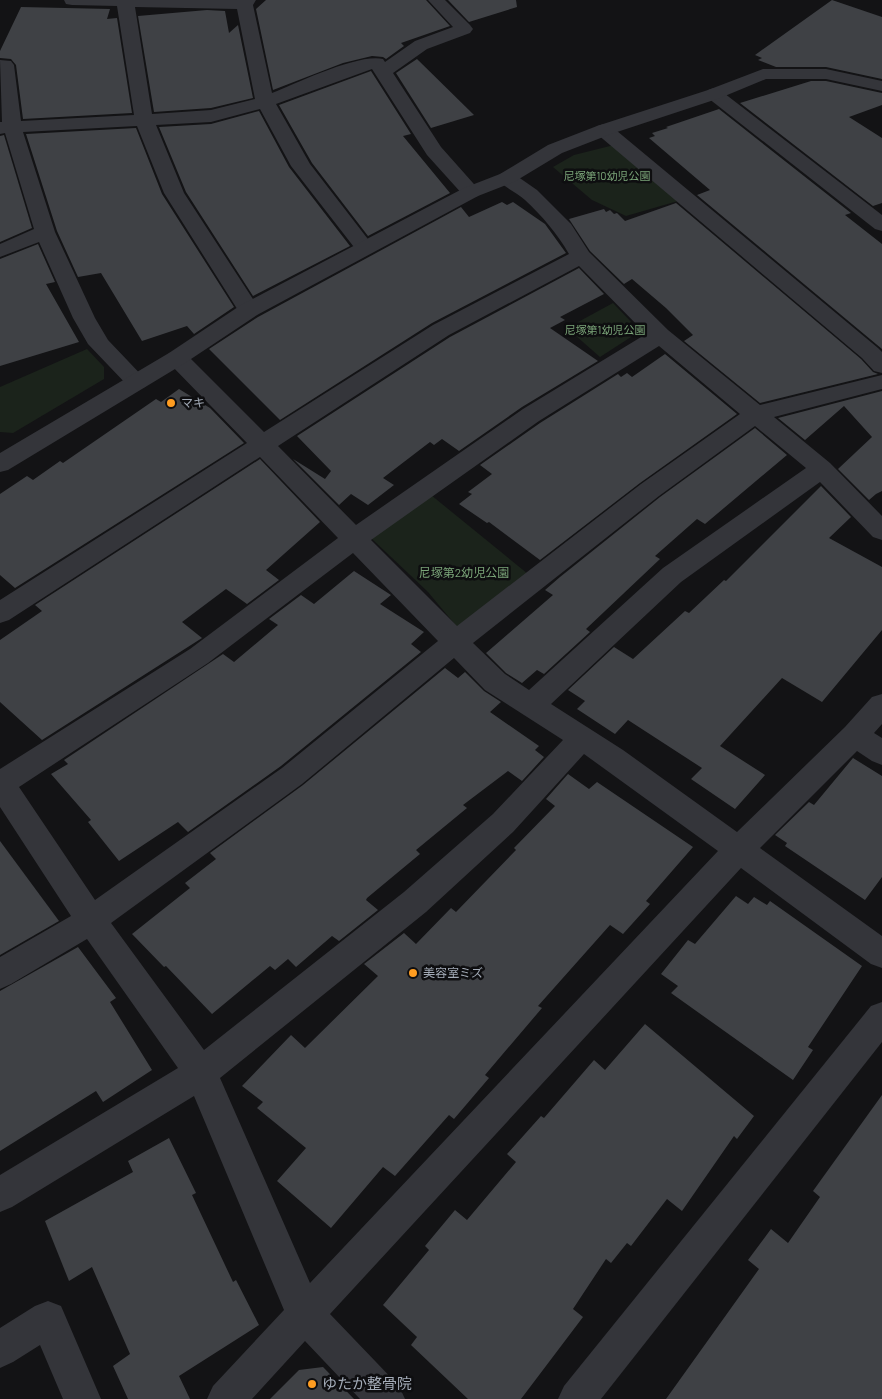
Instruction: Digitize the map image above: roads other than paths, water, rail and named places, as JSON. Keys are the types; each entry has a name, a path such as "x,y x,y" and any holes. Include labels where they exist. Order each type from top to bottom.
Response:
{"street":[{"path":"72,0 246,2 265,102 301,166 364,247"},
{"path":"383,72 421,45 464,29 436,0"},
{"path":"125,1 144,119 174,193 249,310"},
{"path":"6,127 211,116 265,102 362,64 376,63 434,151 471,192"},
{"path":"0,65 5,65 6,127 45,232 84,318 99,344 137,382"},
{"path":"0,464 177,358 249,310 364,247 471,192 507,178 547,153 604,130 714,94 763,74 826,74 882,86"},
{"path":"714,94 882,225"},
{"path":"604,130 870,353 882,366"},
{"path":"507,178 530,194 564,228 580,256 660,335 822,469 878,521"},
{"path":"0,251 45,232"},
{"path":"0,612 441,330 580,256"},
{"path":"386,1399 304,1315 201,1073 91,920 0,783 199,656 354,539 531,415 660,335"},
{"path":"177,358 495,682 613,758 882,954"},
{"path":"0,974 91,920 292,776 455,642 650,490 756,414 882,382"},
{"path":"530,705 672,575 822,469"},
{"path":"226,1399 738,850 855,735 882,705"},
{"path":"855,735 882,753"},
{"path":"0,1195 201,1073 415,902 503,823 582,738"},
{"path":"577,1399 882,1017"},
{"path":"0,1349 48,1319 82,1399"}],"place":[{"name":"マキ","path":"171,403"},
{"name":"美容室ミズ","path":"413,973"},
{"name":"ゆたか整骨院","path":"312,1384"}],"park label":[{"name":"尼塚第10幼児公園","path":"607,176"},
{"name":"尼塚第1幼児公園","path":"605,330"},
{"name":"尼塚第2幼児公園","path":"464,573"}]}
